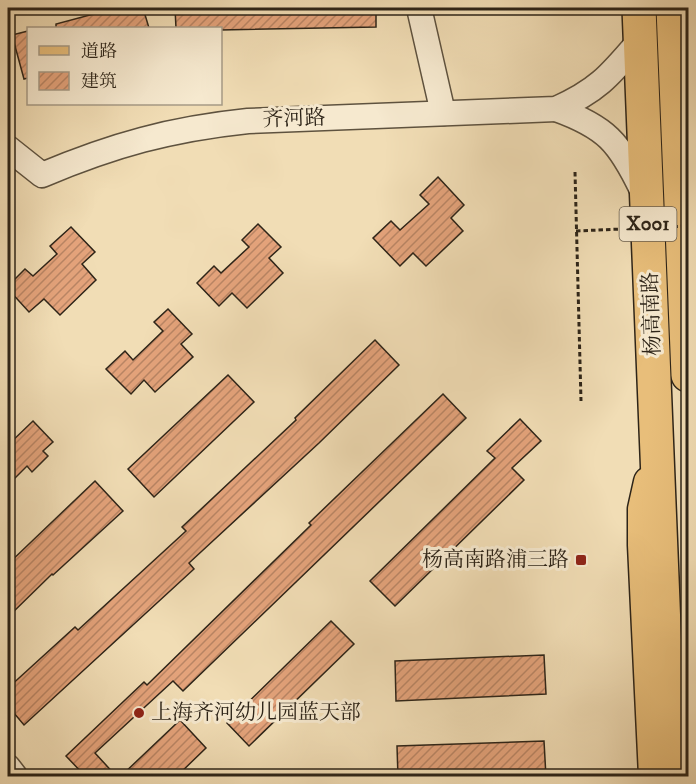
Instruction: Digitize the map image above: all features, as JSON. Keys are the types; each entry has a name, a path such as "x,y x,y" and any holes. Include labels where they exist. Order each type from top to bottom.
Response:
{"highway":[{"name":"杨高南路","path":"673,8 687,233 688,375"},
{"name":"杨高南路","path":"640,23 670,777"}],"main road":[{"name":"杨高南路","path":"654,777 643,509 657,441"}],"street":[{"path":"419,8 443,113"},
{"name":"齐河路","path":"556,109 594,90 610,76 640,23"},
{"name":"齐河路","path":"8,148 42,175 91,154 137,140 214,124 556,109 599,129 612,141 627,158 647,201"},
{"path":"8,767 15,777"}],"path":[{"path":"575,171 581,401"},
{"path":"576,231 687,233"}],"building":[{"path":"116,8 143,8 149,27 56,27 56,24"},
{"path":"175,8 376,8 376,27 222,30 222,27 176,27"},
{"path":"27,31 27,78 24,79 12,35"},
{"path":"438,177 464,205 451,218 463,231 426,266 413,253 400,266 373,238 391,221 400,230 429,204 420,195"},
{"path":"258,224 281,247 269,258 283,273 247,308 232,293 219,306 197,283 214,266 221,273 249,247 242,240"},
{"path":"71,227 95,252 82,264 96,280 60,315 44,299 29,312 8,289 8,286 25,269 33,276 57,254 50,246"},
{"path":"168,309 192,334 181,344 193,357 155,392 144,380 131,394 106,369 125,351 133,360 163,331 154,322"},
{"path":"375,340 399,365 319,443 189,563 194,569 24,725 8,706 8,688 75,627 78,630 186,531 182,527 296,420 295,418"},
{"path":"228,375 254,402 154,497 128,469"},
{"path":"443,394 466,418 183,691 173,681 95,753 117,777 86,777 66,756 144,682 147,685 311,525 309,523"},
{"path":"520,419 541,441 512,468 524,480 395,606 370,581 495,458 487,451"},
{"path":"33,421 53,442 43,451 48,456 32,472 27,466 8,485 8,445"},
{"path":"95,481 123,511 8,617 8,564"},
{"path":"331,621 354,644 249,746 227,723"},
{"path":"544,655 546,694 396,701 395,661"},
{"path":"180,720 206,748 176,777 120,777"},
{"path":"544,741 546,777 398,777 397,746"}],"place":[{"name":"杨高南路浦三路","path":"581,560"},
{"name":"上海齐河幼儿园蓝天部","path":"139,713"}]}
